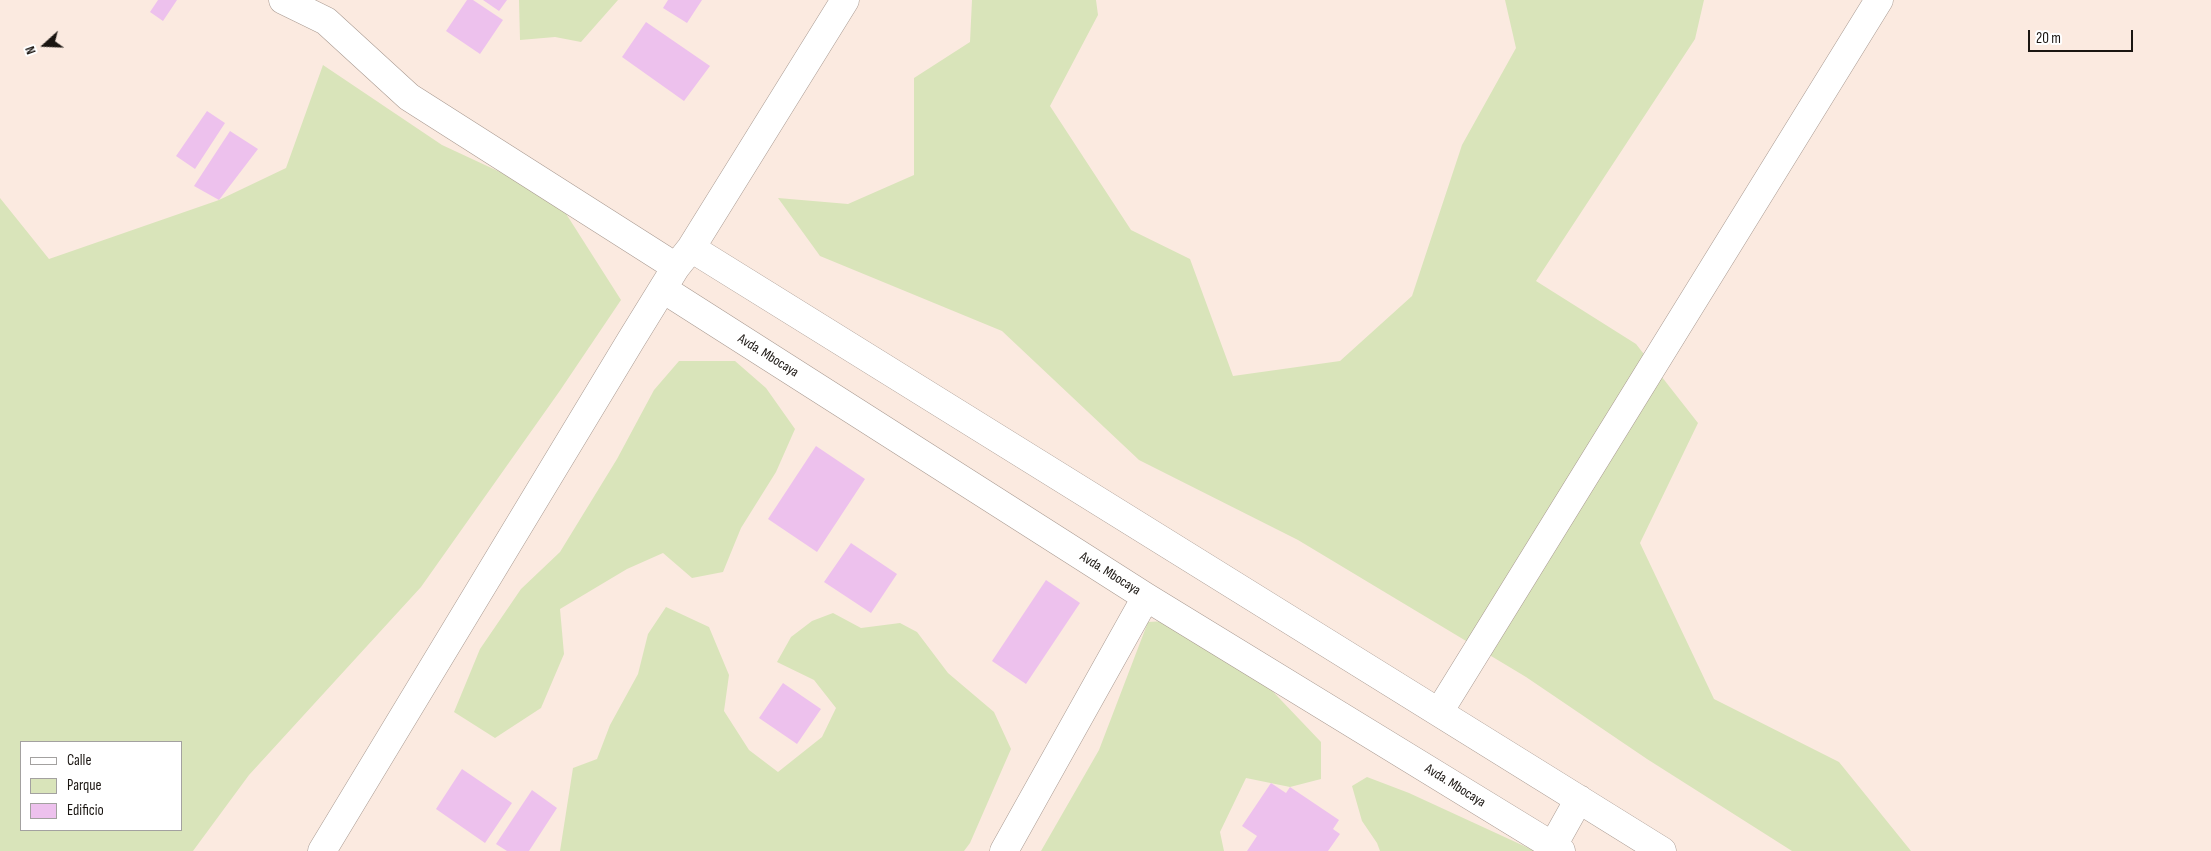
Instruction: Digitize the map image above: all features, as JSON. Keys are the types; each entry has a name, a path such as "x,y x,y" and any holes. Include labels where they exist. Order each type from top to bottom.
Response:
{"street":[{"path":"283,0 326,21 409,97 677,268 1439,712 1662,851"},
{"path":"322,851 677,268 845,0"},
{"path":"1439,712 1880,0"},
{"name":"Avda. Mbocaya","path":"677,268 1146,597 1554,849"},
{"path":"1004,851 1146,597"},
{"path":"1554,849 1579,799"}],"green space":[{"path":"519,0 618,0 581,42 555,37 520,40"},
{"path":"972,0 1096,0 1098,15 1050,106 1131,230 1190,259 1233,376 1340,361 1412,296 1462,145 1516,48 1505,0 1704,0 1695,39 1536,281 1636,344 1698,423 1640,543 1714,699 1839,762 1911,851 1792,851 1647,759 1526,677 1298,540 1139,460 1002,331 820,256 778,198 848,204 914,175 914,78 970,42"},
{"path":"323,65 442,145 556,198 621,300 559,392 421,587 249,775 193,851 0,851 0,198 49,259 219,200 286,168"},
{"path":"679,361 735,361 766,388 795,429 776,472 741,528 723,572 692,578 663,553 627,569 560,609 564,654 541,708 495,738 454,712 480,649 521,589 560,552 617,459 654,390"},
{"path":"666,607 709,627 729,675 724,711 749,750 778,772 822,737 836,708 814,680 777,662 791,637 812,621 833,613 861,628 900,623 917,632 948,673 994,712 1011,749 970,843 964,851 560,851 573,768 597,759 610,725 638,674 648,634"},
{"path":"1182,620 1240,657 1321,742 1321,779 1290,787 1246,778 1220,832 1224,851 1041,851 1099,750 1148,622"},
{"path":"1367,777 1409,793 1535,851 1380,851 1377,843 1362,821 1352,786"}],"building":[{"path":"158,0 177,0 163,21 150,12"},
{"path":"467,0 473,0 503,20 480,54 446,31"},
{"path":"483,0 507,0 499,11"},
{"path":"668,0 702,0 687,23 663,8"},
{"path":"646,22 710,66 684,101 622,57"},
{"path":"207,111 225,123 195,169 176,156"},
{"path":"230,131 258,149 219,200 194,186"},
{"path":"816,446 865,479 817,552 768,519"},
{"path":"851,543 897,574 871,613 824,582"},
{"path":"1046,580 1080,603 1026,684 992,661"},
{"path":"783,683 821,709 797,744 759,718"},
{"path":"462,769 512,803 485,843 436,809"},
{"path":"1271,783 1286,793 1290,787 1339,820 1333,829 1340,834 1328,851 1247,851 1257,836 1242,826"},
{"path":"532,790 557,808 529,851 507,851 496,844"}]}
